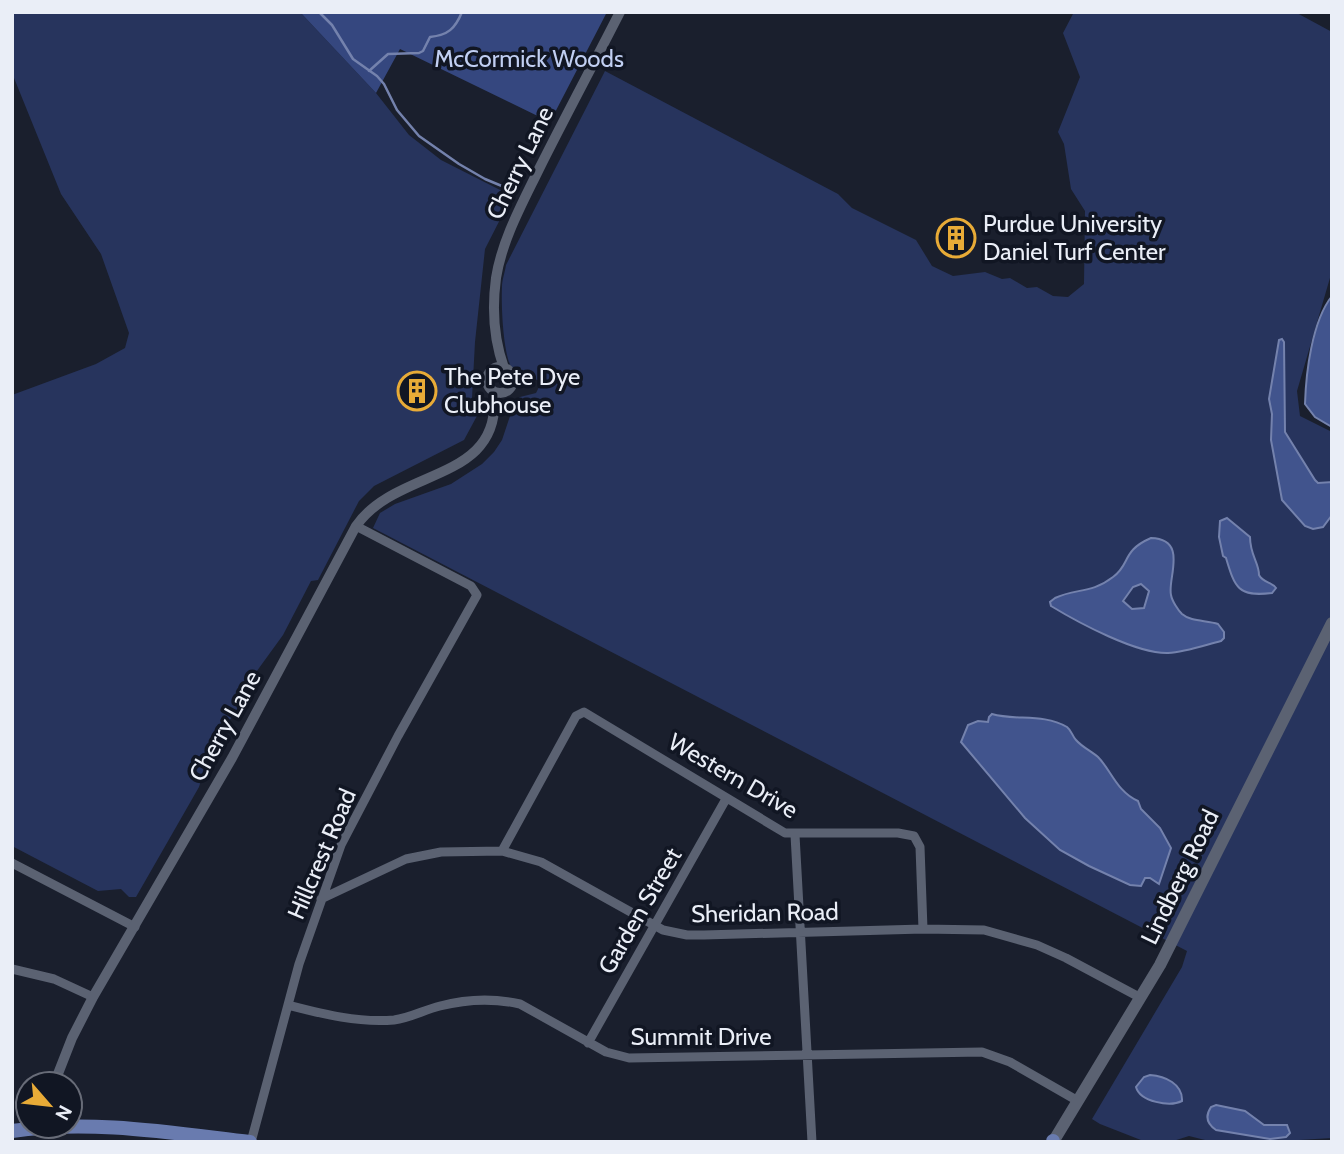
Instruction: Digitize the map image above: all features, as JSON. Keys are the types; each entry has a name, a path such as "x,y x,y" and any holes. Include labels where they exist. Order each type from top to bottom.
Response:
{"main road":[{"name":"Lindberg Road","path":"1053,1141 1141,998 1194,900 1332,623"},
{"path":"84,1128 145,1130 251,1142"}],"street":[{"name":"Cherry Lane","path":"499,368 494,307 503,248 528,191 620,12"},
{"path":"499,368 511,373 513,381 510,388 499,392 487,382 488,374 499,368"},
{"name":"Cherry Lane","path":"59,1070 72,1038 93,998 232,758 356,526 371,507 383,499 460,463 484,444 495,417 499,392"},
{"name":"Hillcrest Road","path":"251,1142 288,1005 341,845 476,601 477,595 471,586 356,526"},
{"name":"Western Drive","path":"502,851 576,716 584,712 776,828 795,835 898,833 914,836 920,847 923,929"},
{"name":"Garden Street","path":"588,1042 726,799"},
{"path":"795,835 812,1142"},
{"name":"Sheridan Road","path":"321,899 406,859 441,852 502,851 523,855 550,866 654,925 675,933 687,935 984,930 1007,935 1066,958 1141,998"},
{"path":"12,863 135,927"},
{"path":"12,968 59,981 93,998"},
{"name":"Summit Drive","path":"288,1005 331,1016 380,1020 411,1017 456,1002 490,999 520,1004 606,1052 629,1058 982,1052 1010,1062 1078,1101"}],"shaded area":[{"path":"12,12 300,12 376,93 409,135 441,160 512,196 485,249 472,398 478,414 464,440 374,486 359,501 318,580 311,581 283,635 254,675 234,715 210,752 199,787 136,897 129,897 121,889 98,891 12,846 12,395 96,364 125,348 129,333 101,254 61,194 12,73"},
{"path":"1074,12 1295,12 1332,32 1332,271 1297,391 1300,416 1332,432 1332,1138 1213,1142 1189,1136 1170,1142 1146,1142 1092,1119 1182,967 1187,951 373,528 380,513 395,504 451,484 482,464 502,440 515,401 536,393 541,383 516,373 507,354 502,295 506,265 605,71 838,194 852,208 916,240 932,266 953,276 985,272 1002,279 1010,278 1027,288 1037,287 1053,296 1068,297 1084,284 1085,211 1071,189 1064,144 1058,132 1080,77 1063,33"},
{"path":"1332,296 1332,427 1315,417 1305,404 1315,333 1319,319"},
{"path":"1282,339 1285,432 1315,480 1318,483 1332,482 1332,515 1323,527 1313,529 1305,526 1282,500 1271,440 1272,414 1269,399 1279,340"},
{"path":"1227,518 1250,537 1259,575 1276,588 1272,593 1245,592 1232,577 1219,537 1220,521"},
{"path":"1151,538 1163,540 1170,545 1174,561 1171,595 1174,603 1186,617 1218,624 1224,632 1221,641 1182,651 1155,652 1108,636 1051,606 1050,602 1055,598 1098,586 1113,577 1141,543","holes":["1141,584 1149,591 1144,608 1132,609 1123,601 1133,587"]},
{"path":"992,714 1058,723 1067,727 1078,742 1103,762 1120,787 1138,801 1141,809 1160,828 1171,848 1159,884 1145,878 1141,886 1130,885 1089,866 1060,850 1025,818 961,742 968,725 978,721 988,722"},
{"path":"1150,1075 1172,1082 1180,1090 1182,1101 1163,1103 1143,1096 1136,1087 1144,1077"},
{"path":"1216,1105 1245,1111 1264,1125 1287,1125 1290,1133 1286,1137 1270,1139 1216,1130 1208,1117 1211,1107"}],"green space":[{"name":"McCormick Woods","path":"300,12 607,12 550,122 400,49 376,93"}],"waterway":[{"path":"319,12 332,25 353,59 384,84 397,110 419,136 459,164 509,189"},
{"path":"369,71 388,54 423,51 430,37 450,30 462,12"}],"place":[{"name":"Purdue University Daniel Turf Center","path":"956,238"},
{"name":"The Pete Dye Clubhouse","path":"417,391"}]}
